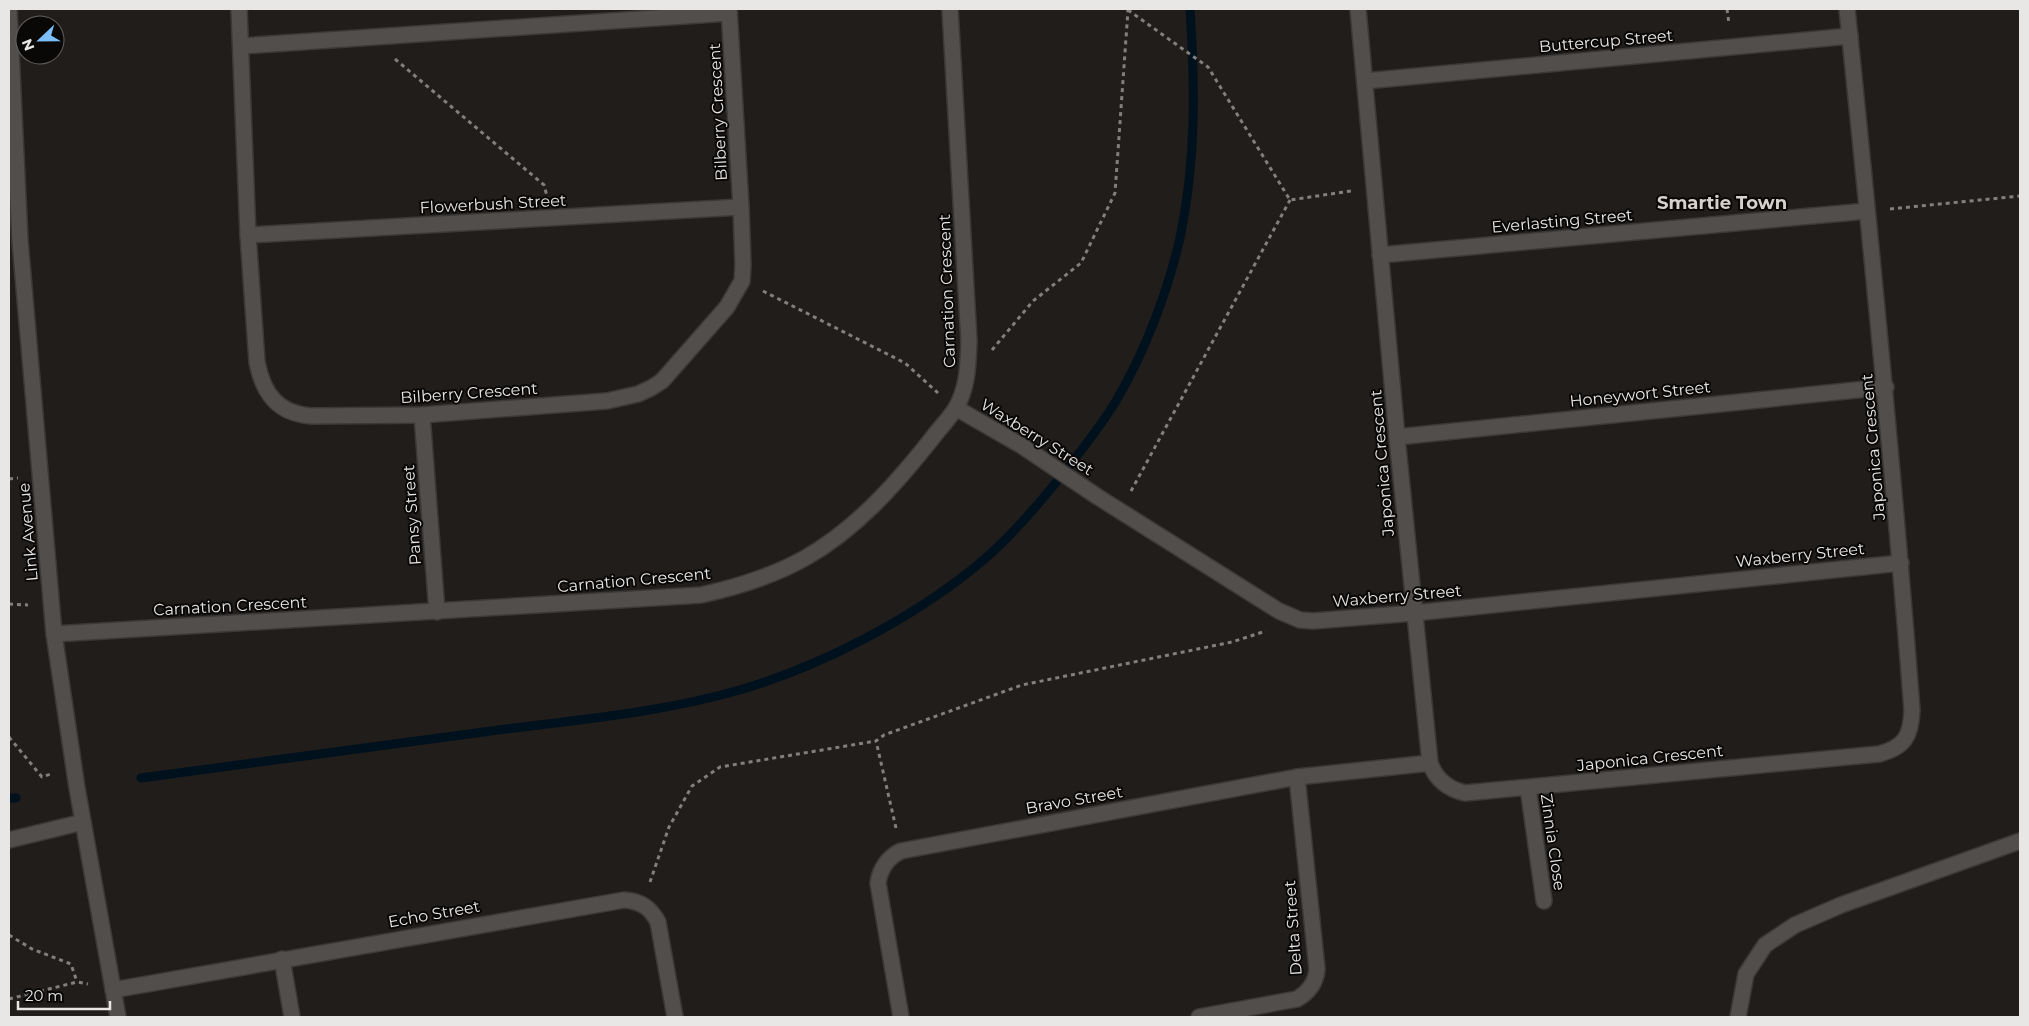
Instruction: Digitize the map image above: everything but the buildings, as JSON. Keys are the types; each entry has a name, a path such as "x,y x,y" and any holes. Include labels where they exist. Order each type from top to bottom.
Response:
{"street":[{"name":"Link Avenue","path":"9,9 14,242 54,634 83,822 118,1017"},
{"name":"Bilberry Crescent","path":"239,9 248,235 257,362 262,382 276,403 298,415 422,415 607,401 651,388 662,381 727,307 742,281 741,207 729,11"},
{"name":"Carnation Crescent","path":"54,634 702,595 745,584 780,571 826,546 862,515 914,460 956,408 966,382 969,341 950,9"},
{"name":"Japonica Crescent","path":"1358,9 1414,613 1430,763 1443,783 1465,793 1879,754 1895,748 1906,739 1912,720 1901,563 1886,387 1847,9"},
{"path":"241,46 729,11"},
{"name":"Buttercup Street","path":"1365,81 1850,36"},
{"name":"Flowerbush Street","path":"248,235 741,207"},
{"name":"Everlasting Street","path":"1380,255 1867,211"},
{"name":"Honeywort Street","path":"1398,436 1886,387"},
{"name":"Waxberry Street","path":"956,408 1022,446 1098,497 1279,611 1300,620 1313,621 1414,613 1901,563"},
{"name":"Pansy Street","path":"422,415 437,612"},
{"name":"Bravo Street","path":"901,851 1297,777 1430,763"},
{"name":"Delta Street","path":"1200,1017 1297,999 1309,991 1316,978 1317,969 1297,777"},
{"name":"Zinnia Close","path":"1528,788 1544,901"},
{"path":"9,840 83,822"},
{"path":"1738,1017 1746,974 1765,945 1795,925 1841,905 2020,841"},
{"path":"901,851 892,856 884,865 878,883 901,1017"},
{"name":"Echo Street","path":"113,990 619,900 630,900 642,904"},
{"path":"642,904 652,912 659,927 675,1017"},
{"path":"282,959 292,1017"}],"path":[{"path":"1128,9 1208,67 1290,200"},
{"path":"991,352 1033,301 1081,263 1116,193 1128,9"},
{"path":"368,37 544,185 554,218"},
{"path":"1290,200 1374,188"},
{"path":"1867,211 2020,196"},
{"path":"1121,511 1290,200"},
{"path":"742,281 905,363 956,408"},
{"path":"642,904 669,827 692,786 720,767 876,741 884,735 1022,685 1232,642 1300,620"},
{"path":"9,737 42,777 74,765"},
{"path":"876,741 901,851"},
{"path":"9,935 32,949 71,964 77,982"},
{"path":"9,999 77,982 113,990"}],"waterway":[{"path":"141,778 618,715 712,697 773,679 835,654 895,622 950,586 975,567 1008,537 1029,515 1088,442 1127,382 1155,320 1176,254 1186,205 1193,121 1190,9"},
{"path":"9,798 16,798"}],"district":[{"name":"Smartie Town","path":"1722,203"}]}
